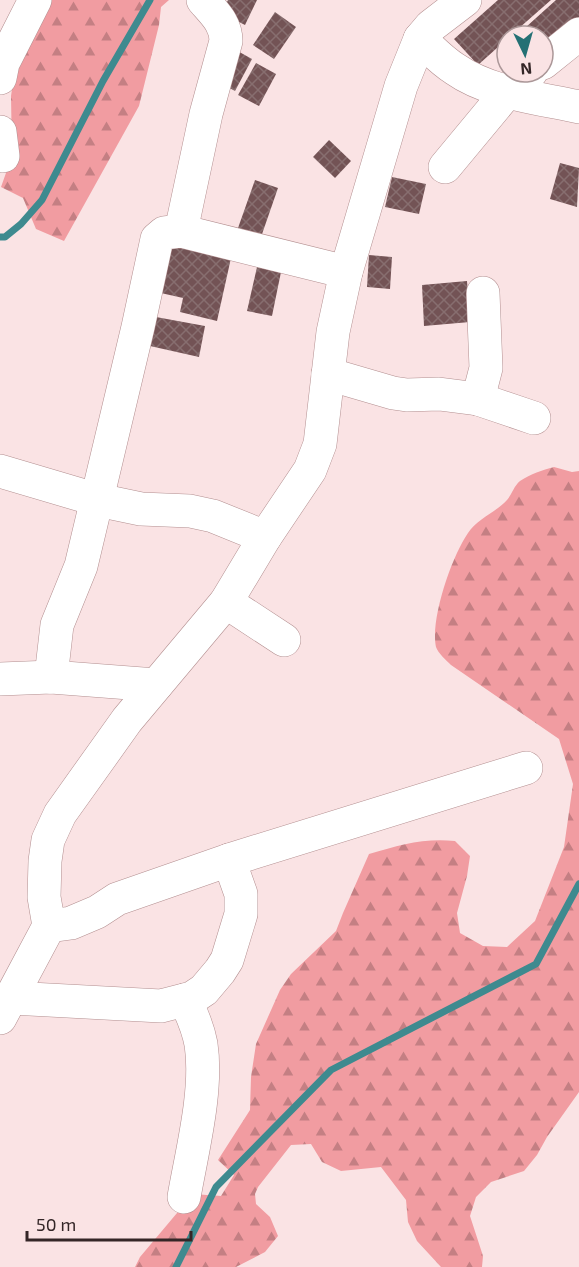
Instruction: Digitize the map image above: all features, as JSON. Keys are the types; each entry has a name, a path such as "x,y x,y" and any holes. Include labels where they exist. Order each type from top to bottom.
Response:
{"street":[{"path":"0,78 3,63 35,0"},
{"path":"181,231 206,114 226,41 226,32 222,23 203,0"},
{"path":"229,860 241,894 241,914 227,960 204,990 185,1000 161,1006 6,1008 48,926 44,897 45,861 48,840 56,822 77,788 127,720 226,602 265,537 310,470 320,444 333,332 346,272 401,86 420,39 432,26 465,0"},
{"path":"555,53 579,34"},
{"path":"420,39 455,69 479,82 495,82"},
{"path":"444,167 516,84"},
{"path":"521,84 528,97 579,106"},
{"path":"51,677 57,625 81,566 157,239 164,233 181,231 346,272"},
{"path":"478,399 486,368 483,293"},
{"path":"328,374 393,393 439,394 478,399 534,418"},
{"path":"0,471 98,500 141,508 213,516 265,537"},
{"path":"226,602 284,640"},
{"path":"0,679 51,677 156,685"},
{"path":"48,926 71,923 97,912 117,899 229,860 526,768"},
{"path":"184,1197 195,1135 202,1069 197,1027 185,1000"}],"green space":[{"path":"52,0 169,0 161,7 159,25 139,106 64,241 36,229 23,198 1,187 12,156 11,96 14,76"},
{"path":"554,467 572,472 579,471 579,1092 524,1171 491,1182 476,1197 470,1216 483,1256 482,1267 441,1267 417,1241 408,1222 406,1200 381,1167 341,1171 322,1162 311,1144 291,1145 255,1194 256,1204 270,1217 278,1236 265,1252 236,1267 135,1267 140,1257 193,1194 221,1196 234,1175 218,1160 250,1110 251,1077 256,1044 280,990 291,974 336,931 369,854 422,841 455,841 470,856 457,913 460,933 483,946 507,947 535,921 564,847 573,784 559,739 451,665 437,649 435,635 439,605 449,572 468,533 507,500 520,481"}],"building":[{"path":"228,0 257,0 245,25 221,13"},
{"path":"498,0 551,0 524,24 495,24 495,50 478,65 454,39"},
{"path":"556,0 579,0 579,22 555,43 555,24 529,24"},
{"path":"275,12 296,27 274,59 253,45"},
{"path":"234,49 252,59 235,91 222,84"},
{"path":"256,63 276,74 259,106 238,95"},
{"path":"329,140 351,161 335,178 313,157"},
{"path":"560,163 579,168 577,207 550,199"},
{"path":"392,177 426,184 419,214 385,207"},
{"path":"255,180 278,188 261,237 238,228"},
{"path":"163,242 231,258 217,321 180,312 183,298 152,291"},
{"path":"369,255 392,257 390,289 367,287"},
{"path":"257,267 281,272 272,316 247,311"},
{"path":"467,281 470,322 424,326 422,285"},
{"path":"156,317 205,326 199,357 150,346"}],"waterway":[{"path":"0,237 5,237 21,224 42,200 103,81 150,0"},
{"path":"176,1267 216,1187 331,1070 536,964 579,884"}]}
